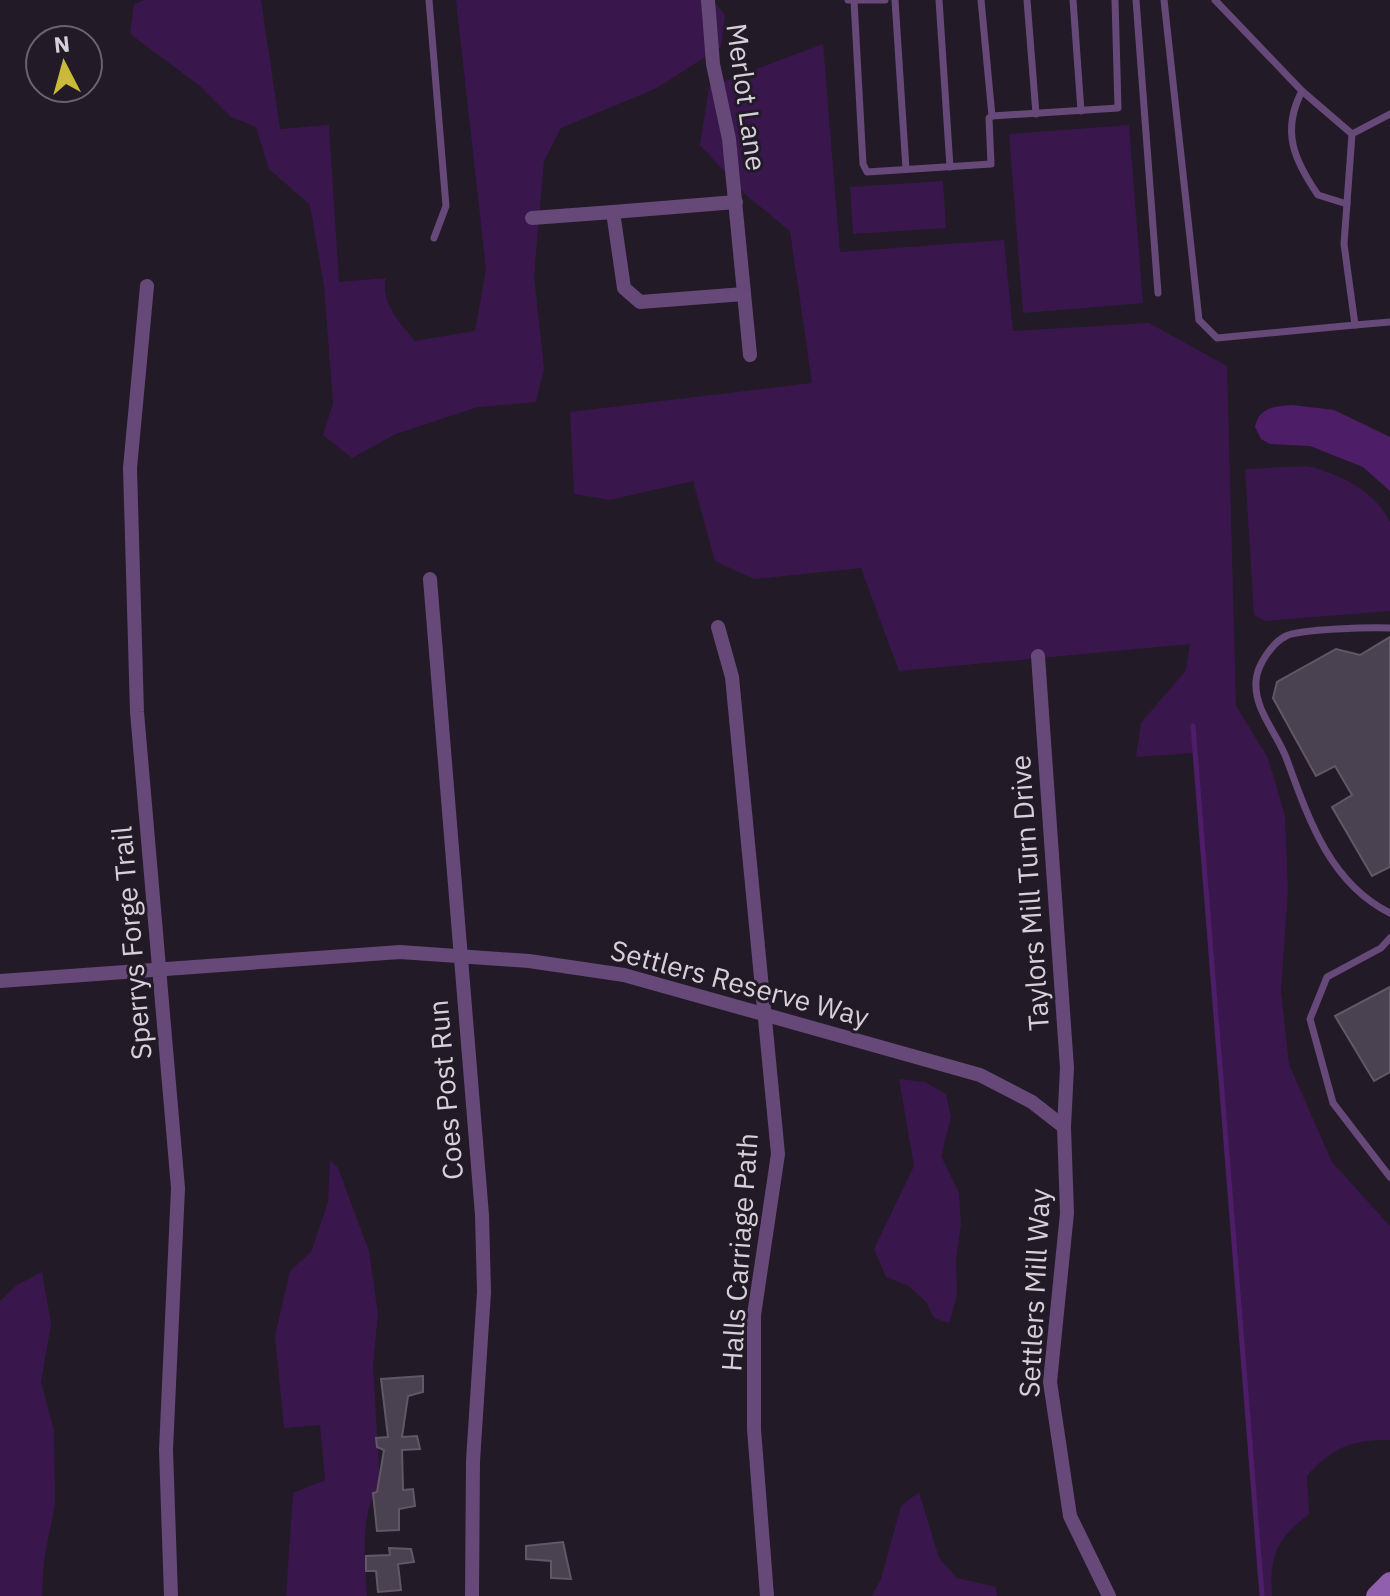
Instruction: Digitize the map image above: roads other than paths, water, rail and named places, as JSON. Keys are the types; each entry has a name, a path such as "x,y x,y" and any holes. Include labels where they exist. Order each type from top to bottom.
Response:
{"main road":[{"path":"1376,1596 1390,1582"}],"street":[{"name":"Merlot Lane","path":"708,0 713,64 729,139 750,355"},
{"path":"532,218 736,202"},
{"path":"613,212 624,288 640,302 744,294"},
{"name":"Sperrys Forge Trail","path":"147,286 130,468 137,712 178,1188 166,1450 171,1596"},
{"name":"Coes Post Run","path":"430,579 482,1215 484,1292 473,1461 472,1596"},
{"name":"Halls Carriage Path","path":"718,627 732,677 778,1154 754,1315 754,1429 767,1596"},
{"name":"Taylors Mill Turn Drive","path":"1038,656 1067,1068 1064,1127"},
{"name":"Settlers Reserve Way","path":"0,981 160,972 400,952 459,955 624,975 980,1075 1032,1102 1064,1127"},
{"name":"Settlers Mill Way","path":"1064,1127 1067,1213 1050,1382 1070,1516 1109,1596"}],"lane":[{"path":"429,0 446,206 434,238"},
{"path":"885,0 851,1 867,172 991,164 989,118 992,116 981,0"},
{"path":"895,0 906,169"},
{"path":"939,0 950,167"},
{"path":"1027,0 1036,114"},
{"path":"1073,0 1081,111"},
{"path":"992,116 1118,108 1115,0"},
{"path":"1136,0 1158,293"},
{"path":"1164,0 1199,320 1217,338 1390,322"},
{"path":"1215,0 1302,91 1352,134"},
{"path":"1302,91 1290,127 1292,150 1318,195 1347,204"},
{"path":"1352,134 1390,114"},
{"path":"1352,134 1344,244 1355,325"},
{"path":"1390,628 1287,635 1268,651 1256,680 1264,718 1285,755 1312,828 1341,873 1372,904 1390,913"},
{"path":"1390,938 1381,948 1327,977 1310,1019 1333,1103 1390,1177"}],"waterway":[{"path":"1193,726 1262,1596"}]}
